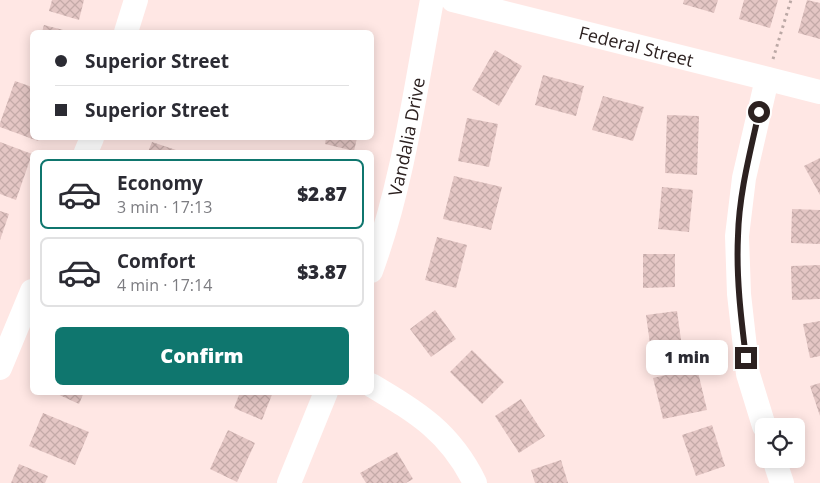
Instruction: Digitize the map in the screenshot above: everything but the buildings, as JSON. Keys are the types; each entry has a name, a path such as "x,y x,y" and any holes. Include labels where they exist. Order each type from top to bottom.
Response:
{"street":[{"path":"127,30 136,0"},
{"name":"Vandalia Drive","path":"374,262 402,162 432,0"},
{"name":"Federal Street","path":"453,0 820,92"},
{"path":"762,418 748,374 738,294 738,236 744,178 766,79"},
{"path":"0,368 30,297"},
{"path":"374,387 413,410 443,435 466,464 475,483"},
{"path":"289,483 325,395"},
{"path":"777,468 782,483"}],"path":[{"path":"766,79 790,0"}],"route":[{"path":"746,358 738,294 738,236 744,178 759,112"}]}
